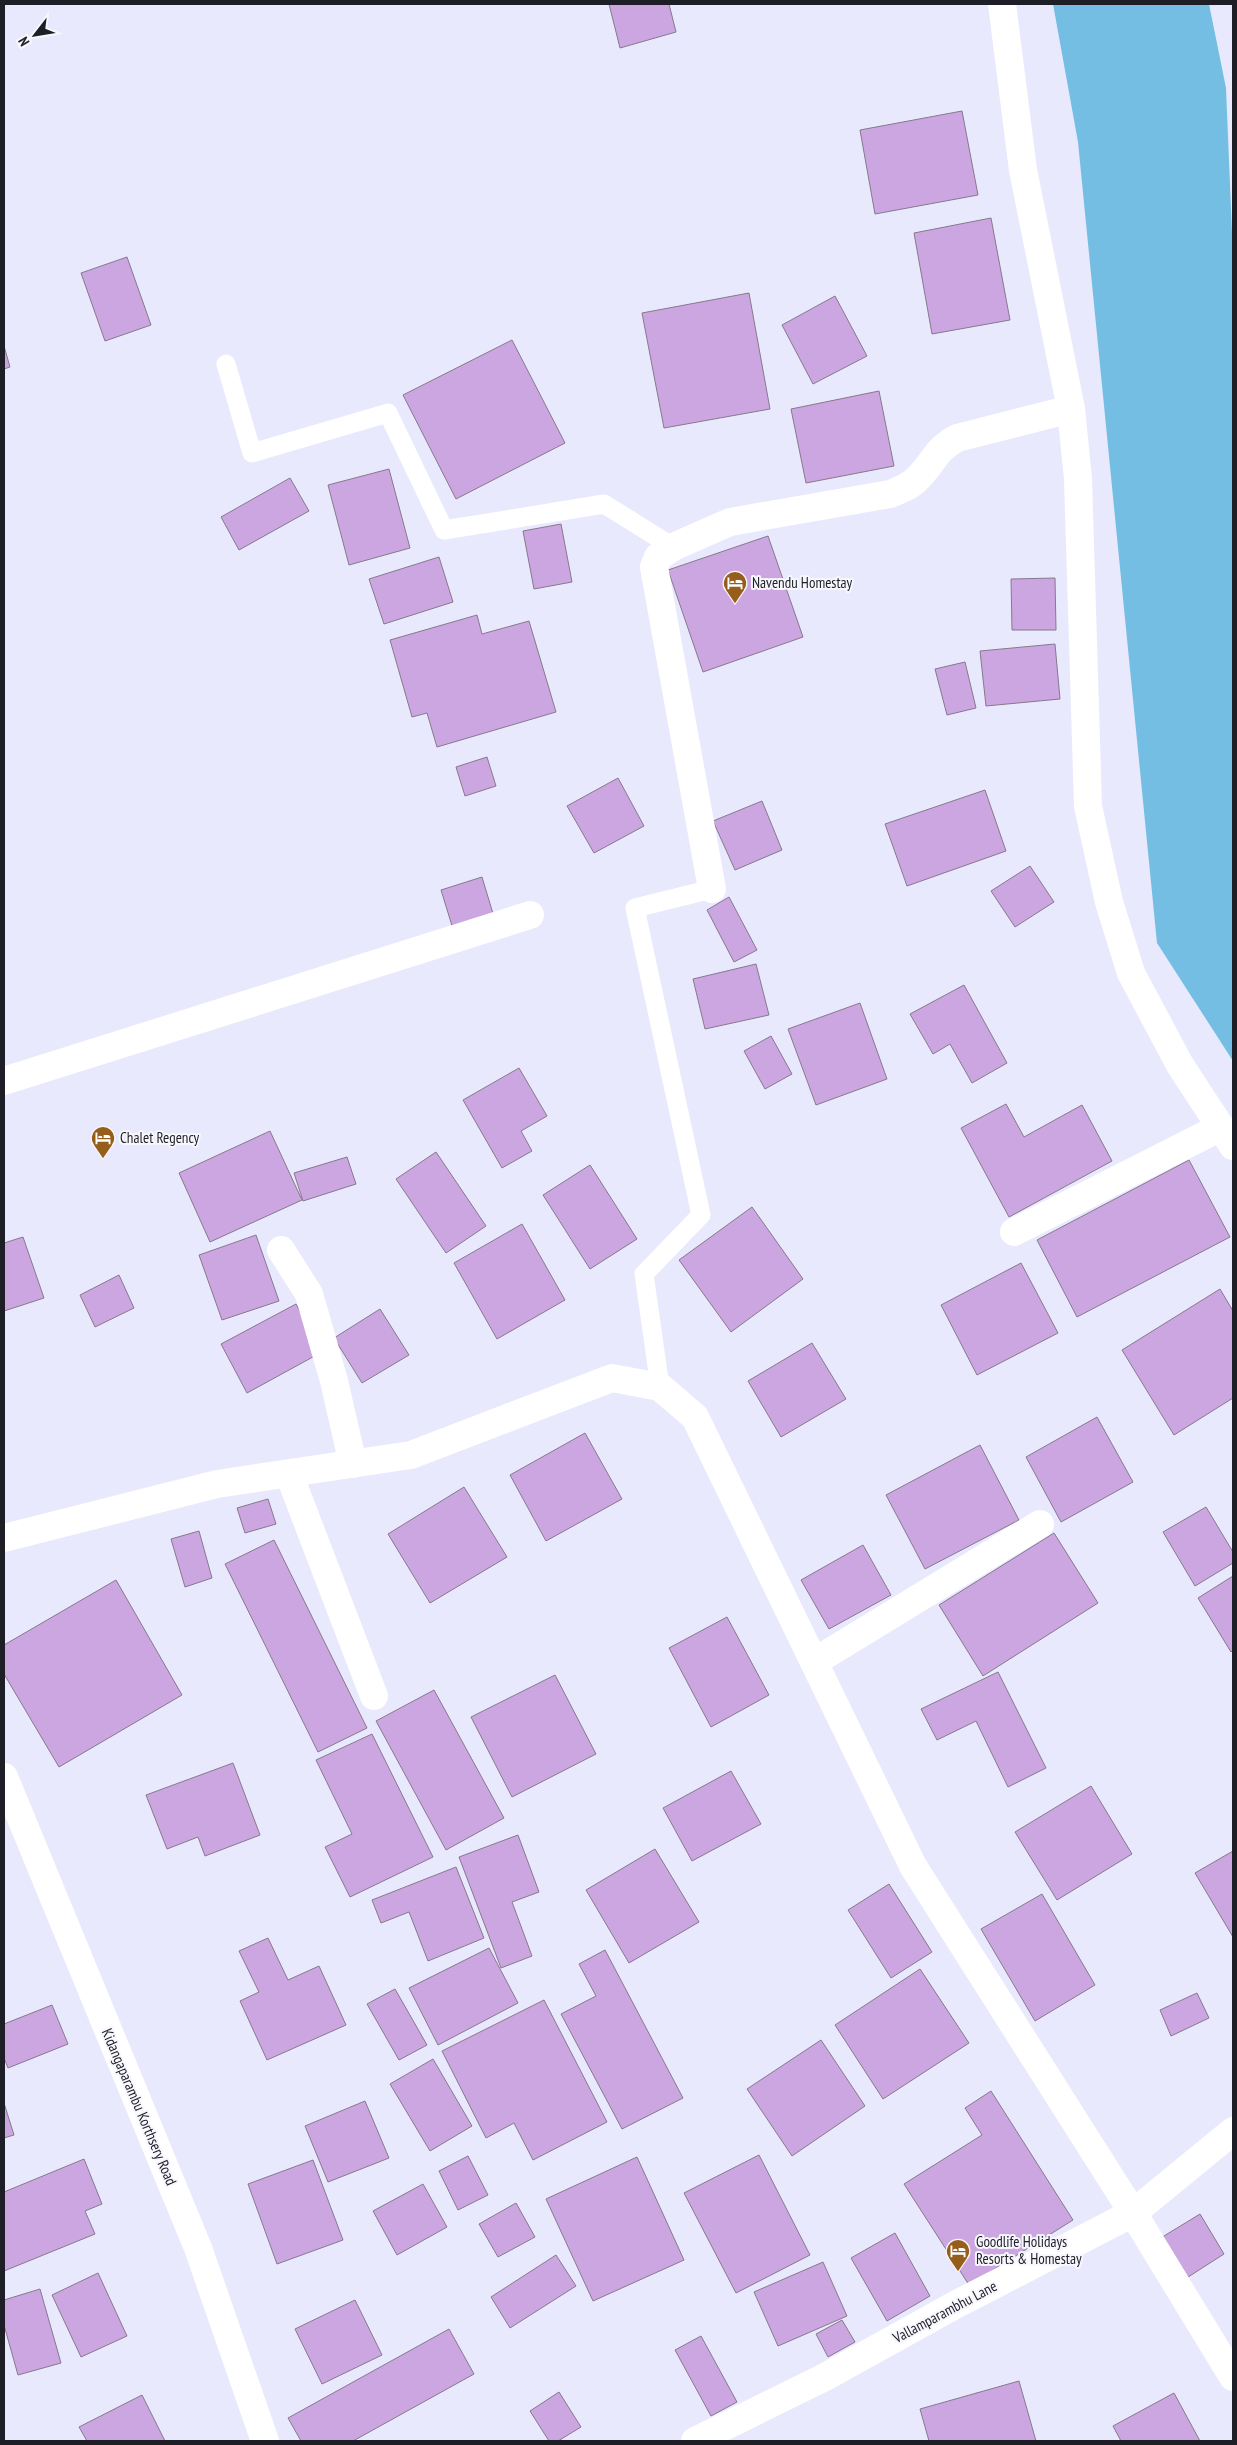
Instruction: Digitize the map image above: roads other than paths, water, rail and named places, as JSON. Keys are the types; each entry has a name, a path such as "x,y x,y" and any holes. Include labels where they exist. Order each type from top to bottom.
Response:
{"street":[{"path":"1002,4 1023,170 1071,409 1078,480 1088,806 1109,902 1130,973 1180,1065 1227,1136 1014,1232"},
{"path":"712,889 654,568 658,557 673,547 730,522 890,494 905,488 918,478 934,455 944,445 957,438 1071,409"},
{"path":"4,1081 530,915"},
{"path":"281,1250 309,1294 334,1381 353,1464"},
{"path":"4,1538 217,1484 411,1455 612,1378 660,1387 695,1417 913,1866 1133,2213 1233,2377"},
{"path":"289,1474 374,1696"},
{"path":"814,1662 1040,1524"},
{"name":"Kidangaparambu Korthsery Road","path":"4,1777 198,2248 265,2441"},
{"name":"Vallamparambhu Lane","path":"695,2441 825,2377 956,2305 1133,2213 1233,2131"}],"lane":[{"path":"226,364 252,454 388,413 444,530 604,504 673,547"},
{"path":"660,1387 644,1274 701,1215 635,908 712,889"}],"water":[{"path":"1053,4 1209,4 1226,88 1233,257 1233,1061 1157,943 1078,142"}],"place":[{"name":"Navendu Homestay","path":"735,604"},
{"name":"Chalet Regency","path":"103,1159"},
{"name":"Goodlife Holidays Resorts & Homestay","path":"958,2272"}]}
